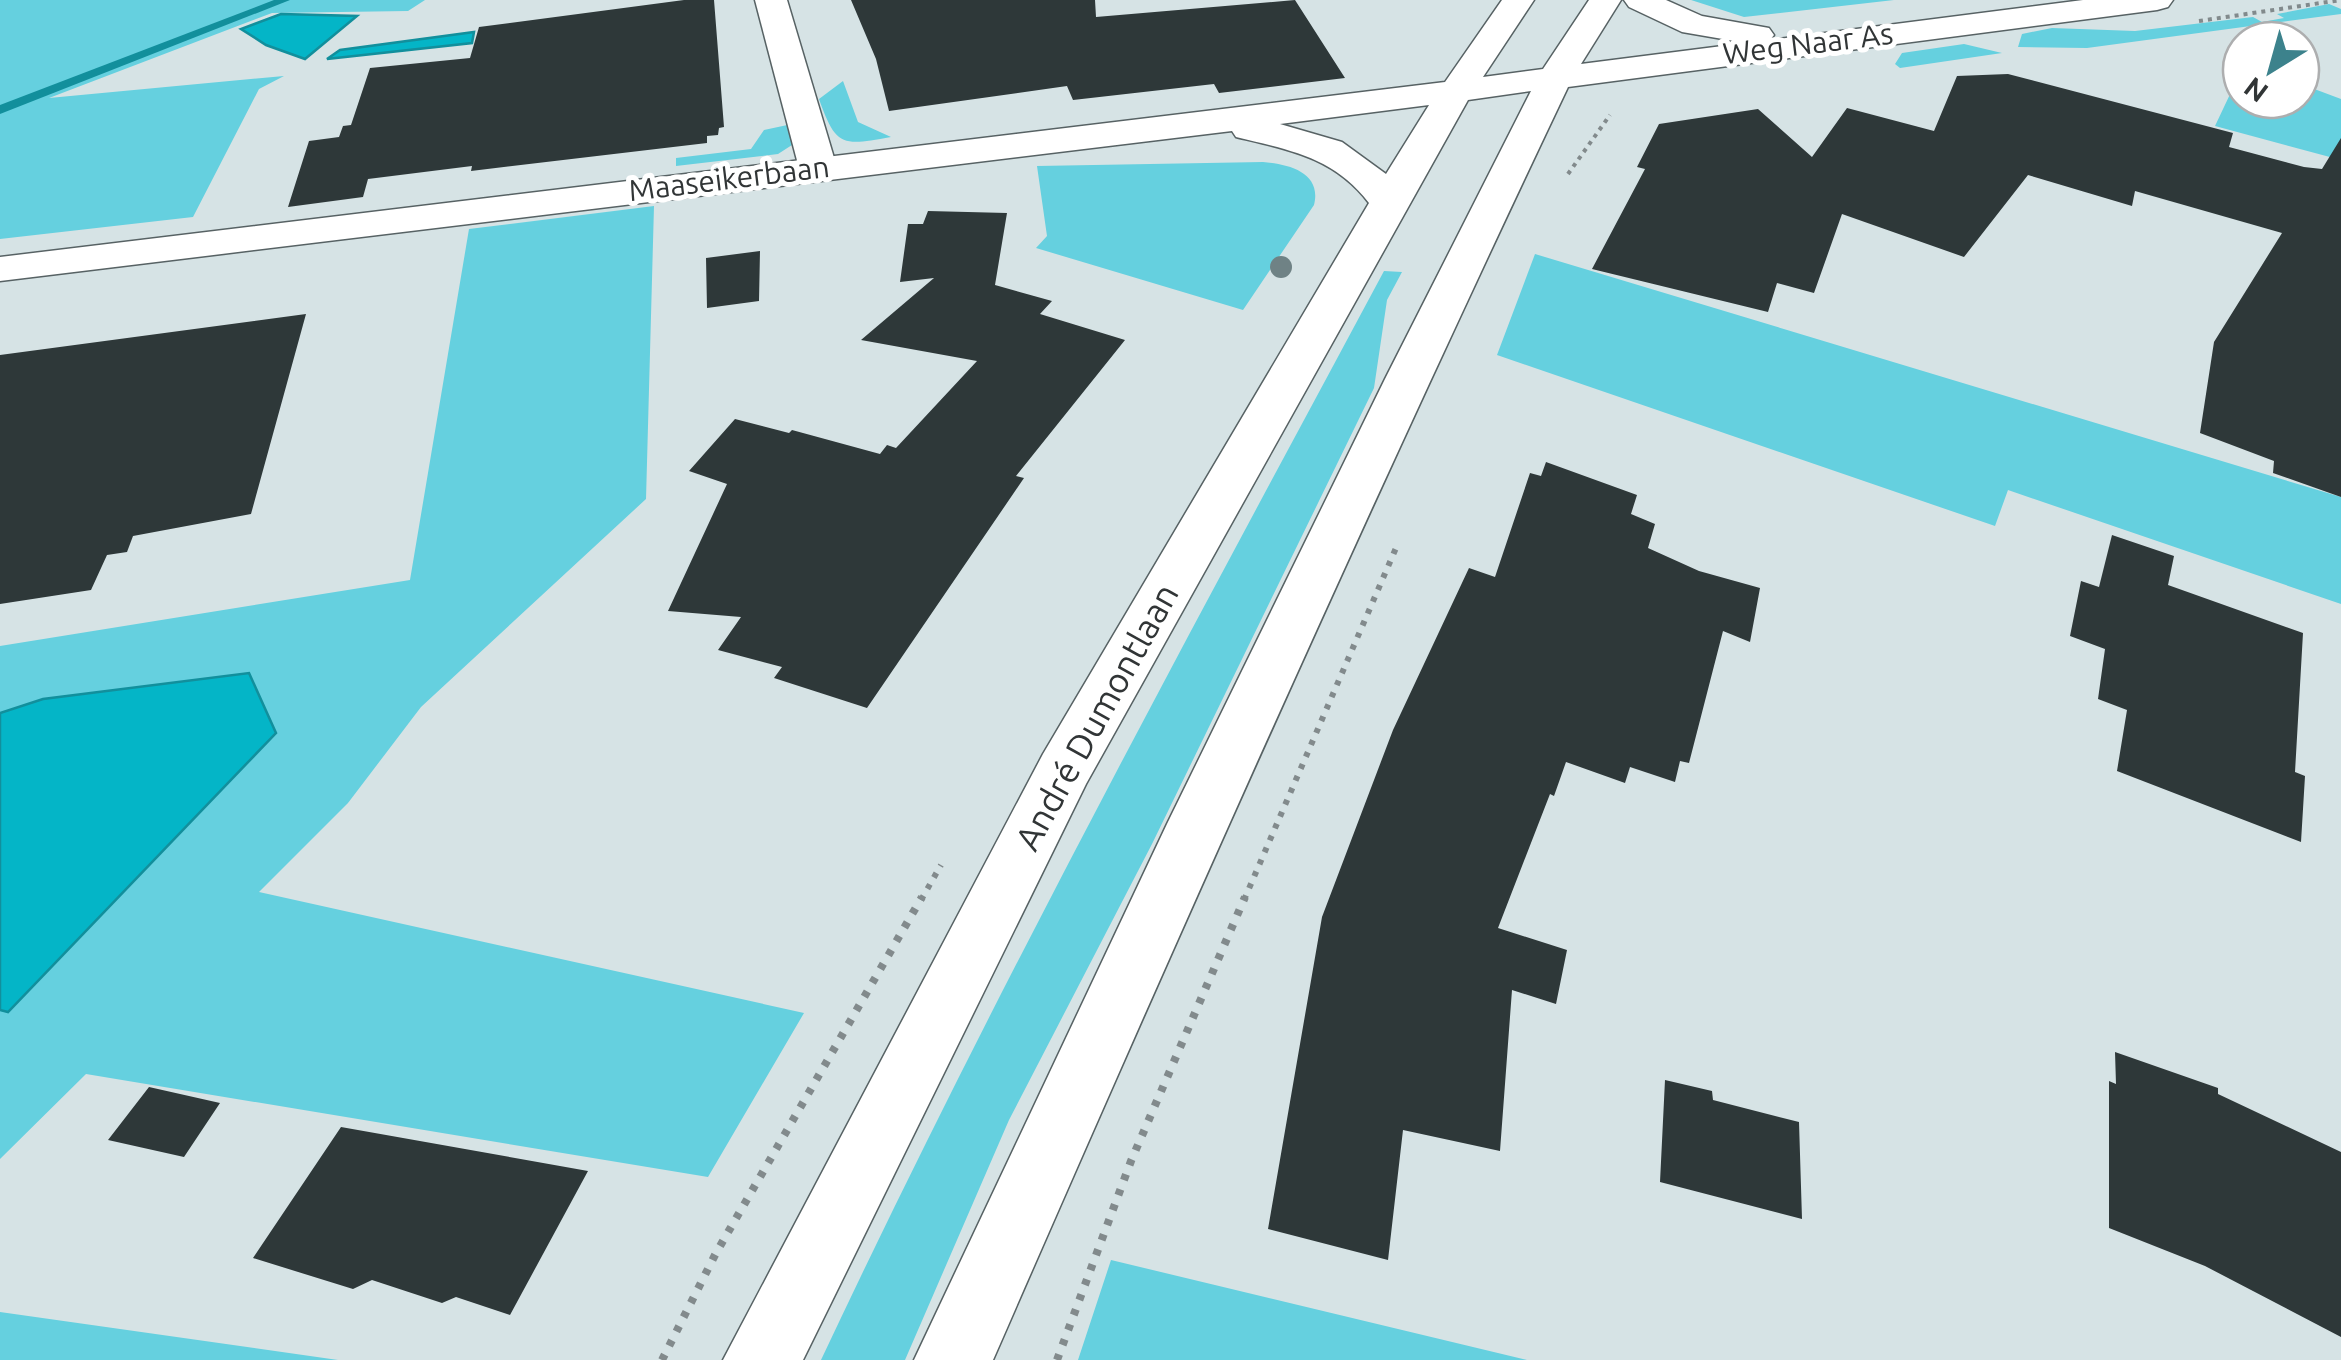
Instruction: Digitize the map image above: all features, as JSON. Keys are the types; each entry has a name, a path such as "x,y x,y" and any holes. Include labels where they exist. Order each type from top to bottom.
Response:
{"main road":[{"path":"771,0 818,168"},
{"name":"André Dumontlaan","path":"762,1360 1064,771 1432,127 1518,0"},
{"path":"953,1360 1197,824 1407,379 1556,76 1606,0"},
{"path":"1640,0 1674,18 1734,33 1835,40"},
{"name":"Weg Naar As","path":"1458,88 2157,0"},
{"name":"Maaseikerbaan","path":"0,269 1216,122 1458,88"},
{"path":"1216,122 1316,144 1335,152 1359,165 1390,204"}],"path":[{"path":"1565,178 1598,135"},
{"path":"1057,1360 1131,1161 1402,534"}],"shaded area":[{"path":"0,0 425,0 408,11 272,13 49,98 284,76 259,89 193,217 0,239"},
{"path":"1691,0 1894,0 1744,17"},
{"path":"2329,4 2341,9 2341,14 2296,20 2273,20 2284,18 2277,14"},
{"path":"281,14 357,16 305,59 266,45 241,29"},
{"path":"2221,21 2221,30 2087,48 2018,47 2022,34 2052,28 2135,31"},
{"path":"474,32 472,43 327,59 340,50"},
{"path":"1964,44 2002,53 1900,68 1895,64 1902,53"},
{"path":"843,81 858,122 891,137 851,142 836,134 819,99"},
{"path":"2321,92 2341,99 2341,160 2215,126 2221,113 2221,120 2321,120"},
{"path":"792,124 792,145 778,154 676,166 676,158 751,149 764,130"},
{"path":"1263,162 1302,172 1313,185 1314,205 1243,310 1036,248 1047,236 1037,166"},
{"path":"654,206 646,499 421,707 348,803 259,892 804,1013 708,1177 86,1074 0,1159 0,646 410,580 469,229"},
{"path":"1535,254 2341,497 2341,604 2008,490 1995,526 1497,355"},
{"path":"1384,271 1402,272 1387,300 1374,388 1152,844 1009,1120 905,1360 821,1360 1025,948"},
{"path":"249,673 276,733 8,1012 0,1010 0,713 43,699"},
{"path":"1111,1260 1527,1360 1078,1360"},
{"path":"0,1312 338,1360 0,1360"}],"building":[{"path":"684,0 714,0 724,127 719,128 718,135 707,136 707,143 368,179 363,197 288,207 309,141 339,137 343,126 351,125 370,68 470,58 479,27"},
{"path":"851,0 1095,0 1096,17 1295,0 1345,78 1219,93 1214,84 1073,100 1067,86 889,111 876,59"},
{"path":"2008,74 2233,133 2229,147 2304,167 2322,169 2341,138 2341,497 2273,473 2274,461 2200,433 2214,342 2282,233 2135,191 2132,206 2028,175 1964,257 1842,214 1814,293 1777,283 1768,312 1592,269 1645,169 1637,167 1659,124 1758,109 1812,157 1847,108 1934,131 1957,76"},
{"path":"928,211 1007,213 995,285 1052,301 1040,314 1125,340 1016,476 1024,478 867,708 774,678 782,667 718,650 741,617 668,611 727,484 689,471 735,419 880,454 887,445 896,448 977,361 861,340 934,278 900,282 908,224 923,224"},
{"path":"760,251 759,301 707,308 706,258"},
{"path":"306,314 251,514 133,536 127,552 107,555 91,590 0,604 0,355"},
{"path":"1546,462 1637,495 1631,514 1655,524 1648,548 1699,571 1760,588 1750,642 1723,631 1689,763 1680,761 1675,782 1630,767 1625,783 1566,762 1554,796 1550,794 1498,928 1567,950 1556,1004 1512,990 1500,1151 1403,1130 1388,1260 1268,1229 1322,917 1393,730 1469,568 1495,577 1530,473 1541,476"},
{"path":"2112,535 2174,556 2168,585 2303,633 2295,772 2305,776 2301,842 2117,771 2127,710 2098,699 2105,649 2070,636 2081,581 2099,587"},
{"path":"2115,1052 2218,1088 2218,1094 2341,1152 2341,1337 2205,1266 2109,1228 2109,1081 2116,1084"},
{"path":"1665,1080 1712,1091 1713,1100 1799,1122 1802,1219 1660,1182"},
{"path":"149,1087 220,1103 184,1157 108,1140"},
{"path":"341,1127 588,1171 510,1315 456,1297 442,1303 372,1280 353,1289 253,1258"}],"waterway":[{"path":"0,110 284,0"}]}
